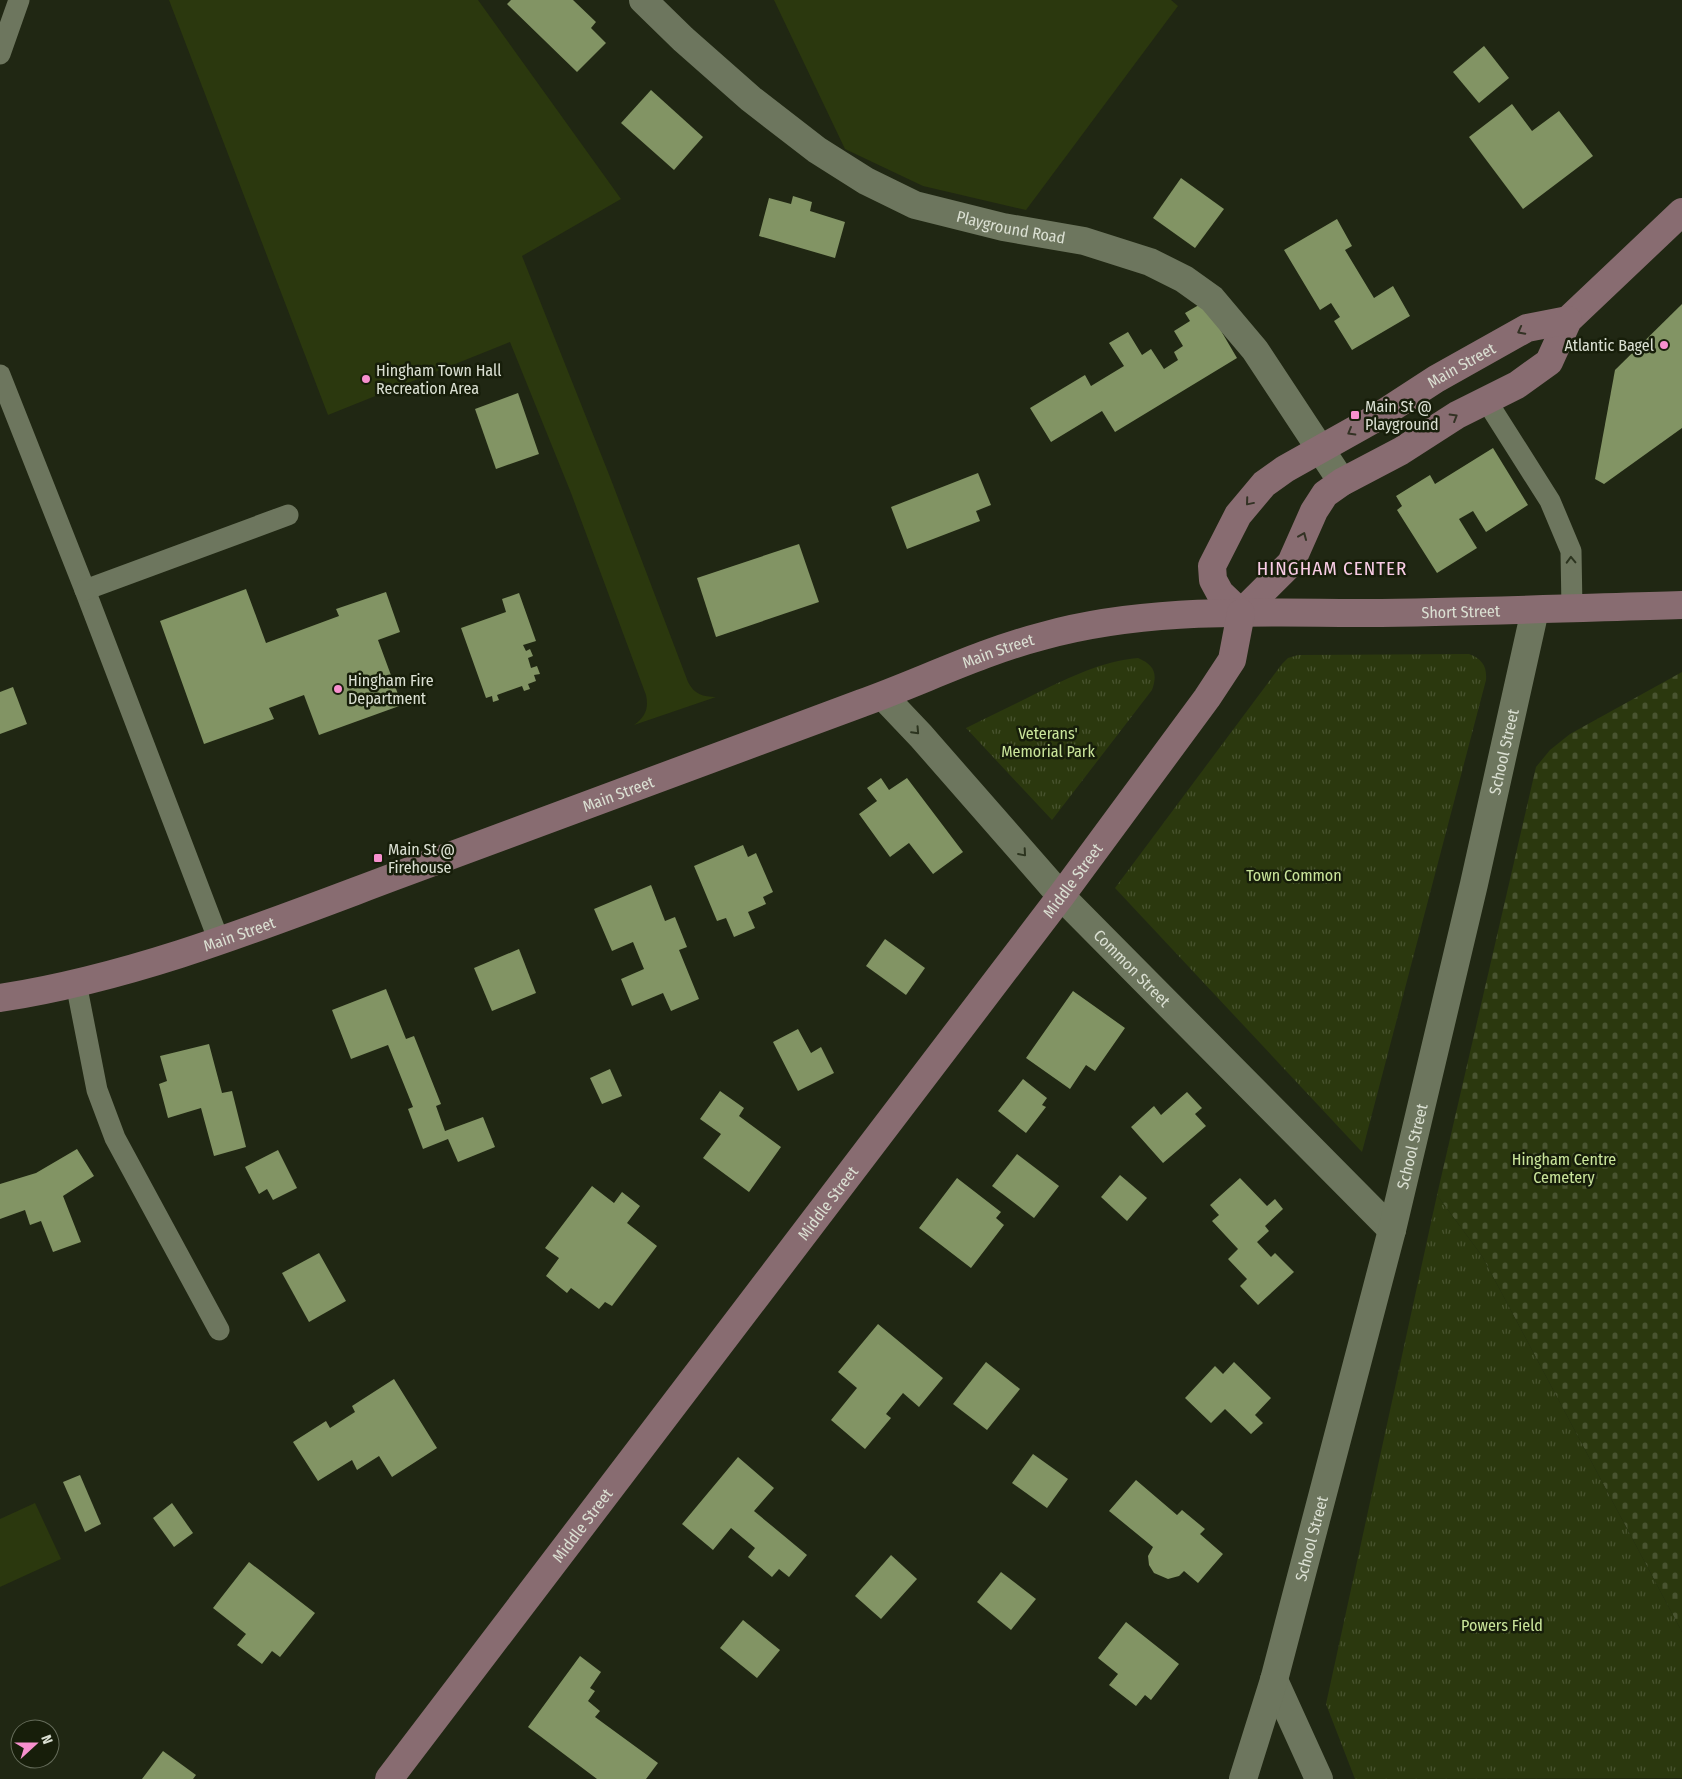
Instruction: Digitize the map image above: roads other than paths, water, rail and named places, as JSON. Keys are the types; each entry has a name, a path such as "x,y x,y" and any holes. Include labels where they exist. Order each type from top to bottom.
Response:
{"main road":[{"path":"1240,613 1291,563 1314,512 1325,494 1342,482 1400,451 1457,415 1516,385 1549,362 1568,320 1682,212"},
{"name":"Main Street","path":"1240,613 1220,593 1213,580 1212,566 1238,515 1264,484 1376,418 1436,379 1526,328 1568,320"},
{"path":"1465,363 1486,400"},
{"name":"Short Street","path":"1240,613 1535,610 1682,605"},
{"name":"Main Street","path":"0,998 36,993 76,983 219,941 883,696 1003,648 1073,628 1125,620 1240,613"},
{"name":"Middle Street","path":"389,1779 1061,896 1202,706 1232,660 1240,613"}],"street":[{"name":"Playground Road","path":"643,0 683,39 751,99 817,150 866,181 916,205 1003,227 1084,241 1150,262 1184,279 1212,300 1255,350 1342,482"},
{"name":"School Street","path":"1243,1779 1274,1680 1392,1230 1474,884 1535,610"},
{"name":"Common Street","path":"883,696 921,736 1061,896 1392,1230"},
{"path":"1274,1680 1319,1779"}],"lane":[{"path":"0,54 19,0"},
{"path":"0,375 85,590 219,941"},
{"path":"1486,400 1550,501 1571,552 1572,608"},
{"path":"85,590 288,515"},
{"path":"76,983 97,1090 115,1138 219,1330"}],"place":[{"name":"Atlantic Bagel","path":"1664,345"},
{"name":"Hingham Town Hall Recreation Area","path":"366,379"},
{"name":"Main St @ Playground","path":"1355,415"},
{"name":"Hingham Fire Department","path":"338,689"},
{"name":"Main St @ Firehouse","path":"378,858"}],"district":[{"name":"HINGHAM CENTER","path":"1332,568"}],"park label":[{"name":"Veterans' Memorial Park","path":"1048,742"},
{"name":"Town Common","path":"1294,875"},
{"name":"Hingham Centre Cemetery","path":"1564,1168"},
{"name":"Powers Field","path":"1502,1625"}]}
